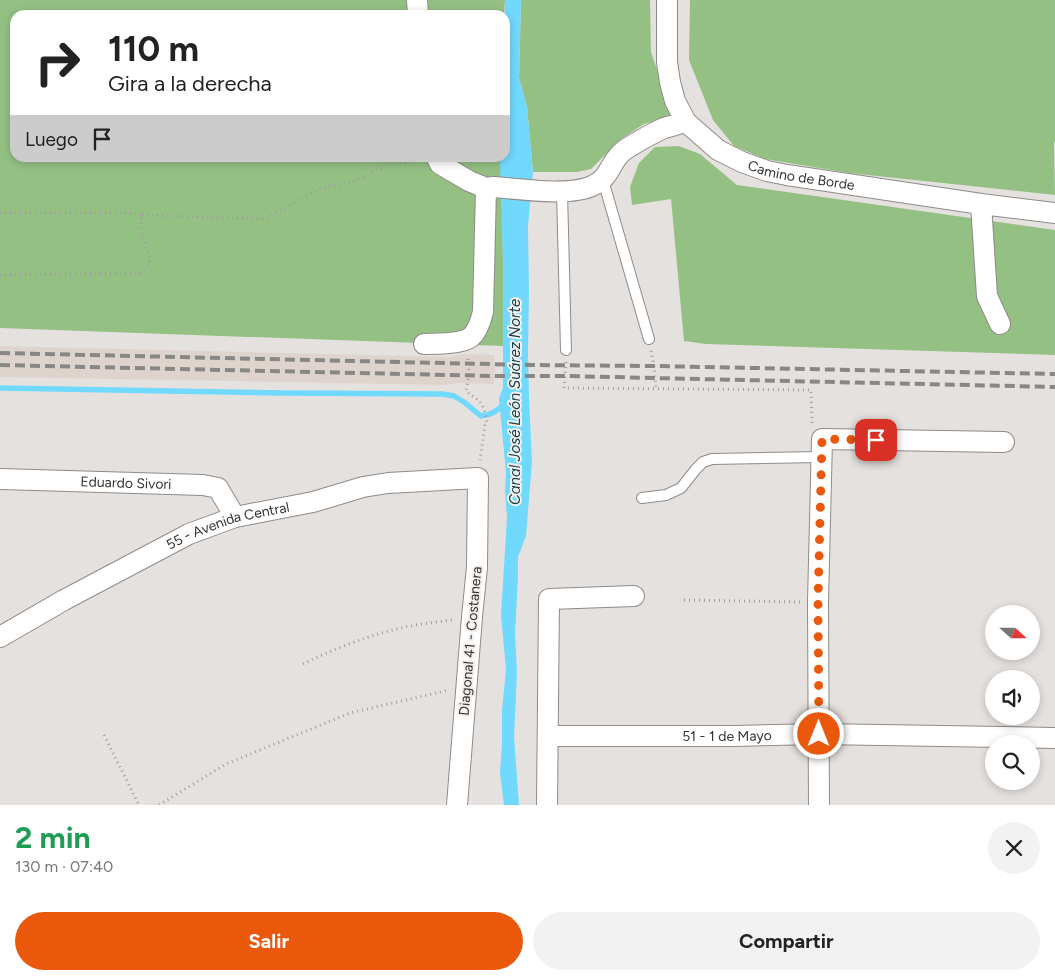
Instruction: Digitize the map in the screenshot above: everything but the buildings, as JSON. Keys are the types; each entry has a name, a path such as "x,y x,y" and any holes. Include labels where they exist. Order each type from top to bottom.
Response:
{"street":[{"name":"Camino de Borde","path":"667,0 667,62 675,101 686,122 718,150 742,162 767,171 981,204 1055,213"},
{"path":"440,162 469,181 490,188 553,191 592,186 603,180 612,164 622,152 663,128 686,122"},
{"path":"424,344 461,341 470,337 480,324 483,312 490,188"},
{"path":"981,204 987,296 1000,324"},
{"path":"819,805 818,602 821,448 1004,442"},
{"name":"55 - Avenida Central","path":"0,637 64,600 189,534 235,517 313,502 363,487 388,483 478,478"},
{"name":"Diagonal 41 - Costanera","path":"457,805 477,567 478,478"},
{"name":"Eduardo Sivori","path":"0,479 203,485 218,488 235,517"},
{"path":"547,805 549,599 634,596"},
{"name":"51 - 1 de Mayo","path":"548,736 819,734 1055,738"}],"lane":[{"path":"603,180 649,339"},
{"path":"553,191 566,350"},
{"path":"642,498 666,495 680,488 696,468 703,462 712,459 821,448"}],"path":[{"path":"0,213 132,213 267,218 319,189 354,180 390,164 402,162"},
{"path":"0,276 140,273 149,265 150,258 141,235 141,214"},
{"path":"649,339 656,388"},
{"path":"566,350 564,388 811,390 812,434 821,448"},
{"path":"468,352 469,375 466,391 480,402 485,410 487,422 478,478"},
{"path":"684,600 818,602"},
{"path":"303,664 351,642 401,628 472,617"},
{"path":"159,805 226,764 350,713 467,686"},
{"path":"104,735 139,805"}],"shaded area":[{"path":"0,346 449,357 463,354 494,355 495,376 494,384 458,383 447,385 0,377"}],"green space":[{"path":"0,0 505,0 504,10 10,10 10,162 501,162 503,346 0,328"},
{"path":"521,0 650,0 651,52 673,116 644,124 621,139 591,169 577,172 533,172 527,107 519,78"},
{"path":"690,0 1055,0 1055,195 849,173 765,159 734,146 713,120 689,60"},
{"path":"679,146 700,154 737,185 1055,230 1055,355 706,344 684,341 671,199 632,205 630,187 639,163 655,147"}],"water":[{"name":"Canal José León Suárez Norte","path":"505,0 521,0 519,78 527,107 533,172 528,226 528,353 532,462 526,536 518,557 515,634 517,672 514,737 519,805 504,805 500,773 502,710 506,669 501,615 507,518 506,473 499,398 503,388 503,258 500,164 500,162 510,162 510,10 505,10"}],"waterway":[{"name":"Canal José León Suárez Norte","path":"0,388 442,394 454,396 481,416 494,412 504,404"}],"railway":[{"path":"0,353 1055,374"},
{"path":"0,365 1055,387"}],"route":[{"path":"819,734 818,602 822,439 876,440"}]}
